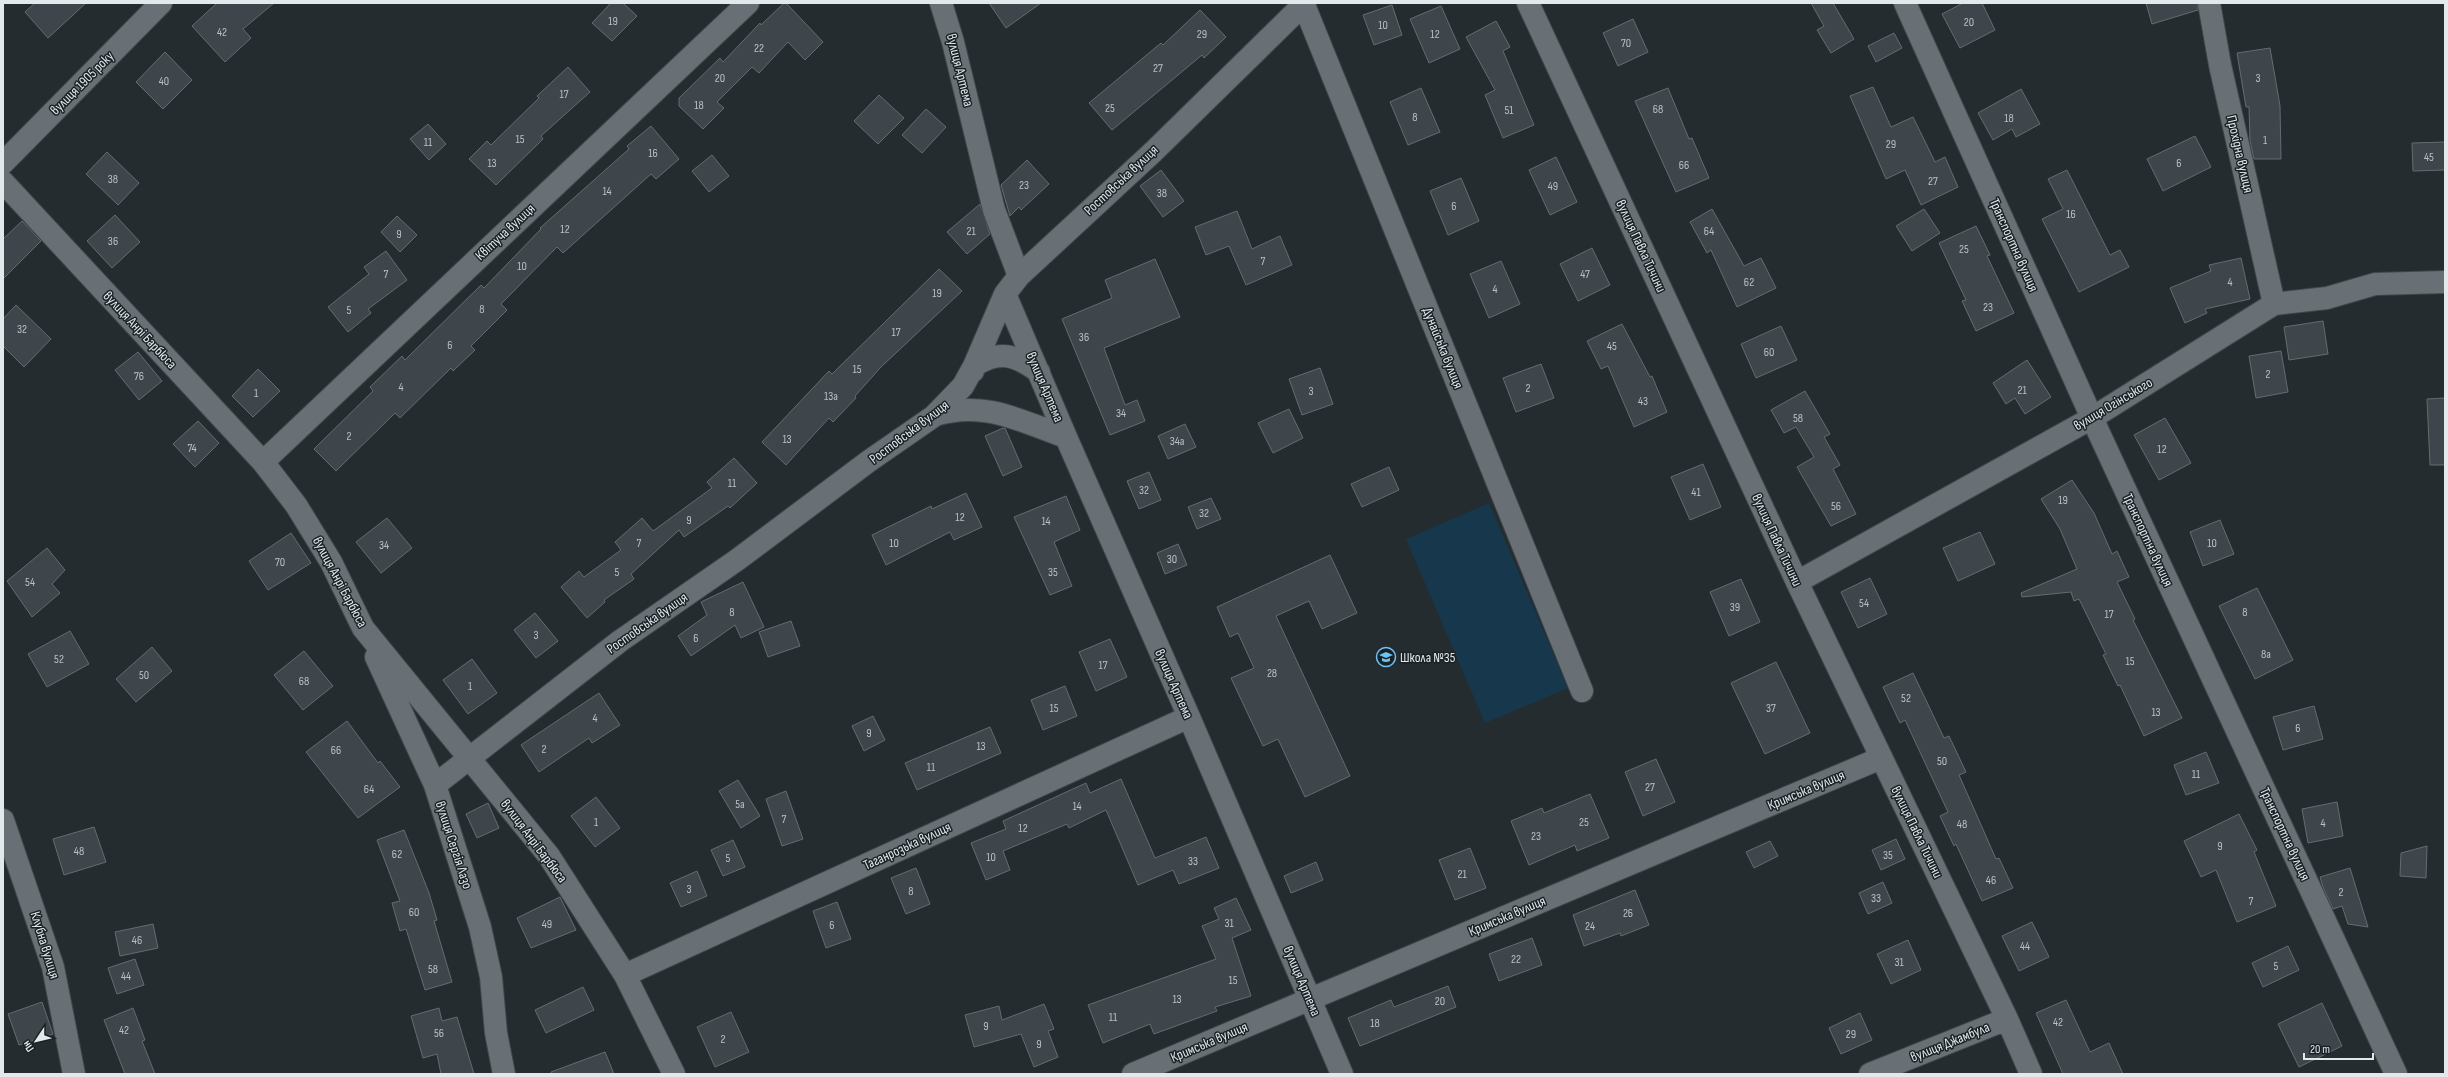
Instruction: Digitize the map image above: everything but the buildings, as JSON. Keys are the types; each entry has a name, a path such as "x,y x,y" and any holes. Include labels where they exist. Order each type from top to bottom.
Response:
{"street":[{"name":"вулиця 1905 року","path":"3,162 161,3"},
{"name":"Квітуча вулиця","path":"263,462 748,3"},
{"name":"вулиця Артема","path":"941,3 953,42 994,210 1019,276"},
{"name":"вулиця Павла Тичини","path":"1528,3 1797,582 2007,1019 2031,1074"},
{"name":"Транспортна вулиця","path":"1905,3 2092,418 2396,1074"},
{"name":"Прохідна вулиця","path":"2209,3 2220,65 2274,304"},
{"name":"Ростовська вулиця","path":"435,785 620,641 737,560 868,461 934,416 953,398 974,366 1005,294 1019,276 1153,152 1305,4"},
{"name":"Дунайська вулиця","path":"1305,4 1582,691"},
{"name":"вулиця Анрі Барбюса","path":"3,182 263,462 296,505 331,562 363,628 549,856 625,975 674,1074"},
{"name":"вулиця Огінського","path":"1797,582 2092,418 2274,304 2327,298 2375,284 2445,282"},
{"name":"вулиця Артема","path":"1005,294 1342,1074"},
{"path":"985,410 976,400 971,390 974,366 987,357 999,355 1012,356 1039,372"},
{"path":"934,416 953,410 985,410 1066,437"},
{"name":"вулиця Сергія Лазо","path":"363,628 435,785 480,927 491,977 496,1033 504,1074"},
{"name":"Таганрозька вулиця","path":"625,975 1189,717"},
{"name":"Кримська вулиця","path":"1133,1074 1881,758"},
{"name":"Клубна вулиця","path":"3,820 54,967 74,1074"},
{"name":"вулиця Джамбула","path":"1870,1074 2007,1019"}],"shaded area":[{"path":"1489,503 1568,688 1485,723 1406,539"}],"place":[{"name":"Школа №35","path":"1386,657"}]}
